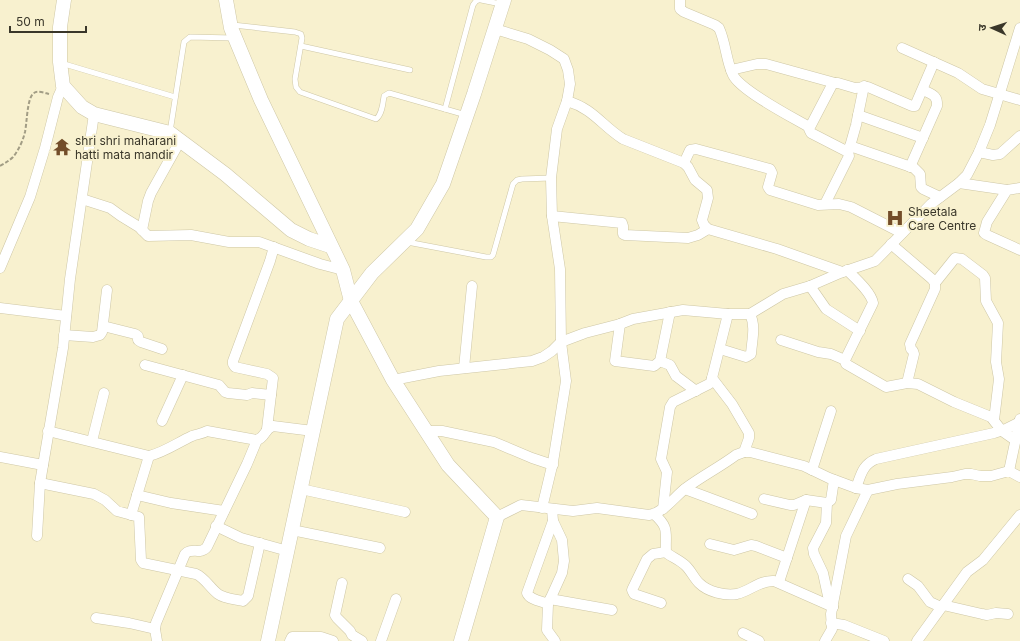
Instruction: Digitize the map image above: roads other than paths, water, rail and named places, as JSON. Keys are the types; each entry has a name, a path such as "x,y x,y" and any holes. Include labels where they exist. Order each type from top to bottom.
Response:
{"street":[{"path":"0,268 30,197 60,91 60,27 64,0"},
{"path":"226,0 232,31 261,100 330,246 343,270 351,301 393,380 448,465 497,517"},
{"path":"680,0 680,9 684,12 719,28 732,75 737,81 766,102 809,127 811,133 849,149 910,167 918,171 920,174 921,187 940,198"},
{"path":"268,641 337,319 372,273 417,229 443,184 504,2"},
{"path":"393,380 439,371 532,361 543,357 561,342 585,333 633,319 670,312 683,310 728,314 750,314 783,294 810,286 845,271 875,261 931,204 959,183 967,175 979,152 990,125 1020,28"},
{"path":"495,29 528,39 564,59 568,70 570,84 567,101 557,129 551,178 552,216 560,269 561,342 566,381 547,508 562,540 564,561 562,573 549,601 547,630 555,641"},
{"path":"902,48 958,73 982,89 1020,100"},
{"path":"731,70 758,64 766,64 855,88 864,86 915,106 934,62"},
{"path":"809,127 830,87 833,83 835,83"},
{"path":"825,204 849,156 849,149 864,86"},
{"path":"910,167 937,106 935,96 923,90"},
{"path":"60,91 94,114 175,137 225,174 291,230 309,239 330,246"},
{"path":"567,101 586,109 623,139 684,163 695,180 707,190 708,198 702,220 708,229 845,271 872,299 872,307 845,360"},
{"path":"37,536 42,465 64,335 94,114"},
{"path":"858,115 923,138"},
{"path":"979,152 993,155 1000,154 1020,136"},
{"path":"142,230 148,201 175,137"},
{"path":"684,163 690,150 696,149 770,169 772,173 768,187 770,190 818,204 839,204 851,207 902,233"},
{"path":"959,183 1007,190 1020,188"},
{"path":"1007,190 987,222 984,233 1020,250"},
{"path":"82,199 110,208 142,230 144,233 151,236 191,235 229,242 259,242 320,264 343,270"},
{"path":"552,216 622,223 623,234 625,235 688,238 698,235 708,229"},
{"path":"891,244 935,283"},
{"path":"48,431 149,456 158,454 192,436 202,434 207,431 256,440 264,436 267,429 273,378 267,374 235,367 233,360 274,247"},
{"path":"907,383 914,354 910,344 935,289 935,283 955,258 962,259 980,272 985,278 986,301 998,323 996,362 999,379 994,420"},
{"path":"464,368 472,286"},
{"path":"810,286 826,309 860,331"},
{"path":"64,335 98,337 102,332 107,290"},
{"path":"0,308 66,316"},
{"path":"620,324 615,361 654,366 660,361 670,312"},
{"path":"666,552 665,526 659,511 666,472 661,459 670,407 673,402 709,384 720,349 728,314"},
{"path":"720,349 746,357 751,354 754,326 750,314"},
{"path":"103,326 137,334 138,340 141,342 162,349"},
{"path":"781,340 818,352 830,354 845,360 846,364 886,387 907,383 918,384 994,420 1002,431 1015,440"},
{"path":"660,361 670,365 676,376 696,391"},
{"path":"145,365 219,385 225,392 228,393 247,396 252,393 271,395"},
{"path":"162,421 183,375"},
{"path":"712,378 732,404 749,433 749,438 744,452"},
{"path":"92,441 104,393"},
{"path":"812,470 831,411"},
{"path":"1009,471 1020,419"},
{"path":"856,488 865,465 868,462 1002,431 1020,422"},
{"path":"267,429 272,426 313,432"},
{"path":"426,432 442,431 494,442 553,465"},
{"path":"157,641 155,629 156,623 184,554 187,551 205,550 247,464 256,440"},
{"path":"461,641 497,517 521,506 573,511 597,508 649,515 659,511 685,489 736,455 744,452 750,452 783,460 856,488 868,490 897,484 965,474 991,476 1009,471 1020,477"},
{"path":"131,515 149,456"},
{"path":"0,457 42,465"},
{"path":"833,607 828,596 823,573 814,554 813,548 826,523 828,503 831,500 834,480"},
{"path":"40,483 94,494 105,500 117,512 139,517 141,560 143,563 178,569 200,576 222,596 243,601 248,596 260,543"},
{"path":"301,489 405,512"},
{"path":"685,489 752,514"},
{"path":"825,641 832,629 831,614 846,536 868,490"},
{"path":"137,495 171,503 224,511"},
{"path":"764,499 790,505 806,500 828,503"},
{"path":"779,582 806,500"},
{"path":"917,641 967,572 983,560 1020,515"},
{"path":"553,521 527,593 528,596 531,598 612,610"},
{"path":"216,526 241,538 288,551"},
{"path":"292,530 380,548"},
{"path":"710,544 734,550 751,545 787,558"},
{"path":"661,603 634,594 632,590 647,559 653,554 666,552 687,567 699,583 705,588 718,593 734,594 768,581 779,582 833,607"},
{"path":"908,579 918,586 930,602 942,606 987,615 996,613 1008,614"},
{"path":"342,583 335,615 348,628 352,635 362,641"},
{"path":"381,641 396,599"},
{"path":"96,618 155,629"},
{"path":"832,623 844,625 884,641"},
{"path":"743,633 759,641"},
{"path":"290,641 292,637 321,637 332,641"}],"lane":[{"path":"445,109 473,5 476,1 480,0 504,2"},
{"path":"175,137 176,97 184,42 190,37 232,31 295,32 300,34 302,38 295,80 296,87 300,92 376,119 379,117 384,96 389,93 467,115"},
{"path":"301,46 410,70"},
{"path":"60,62 176,97"},
{"path":"404,241 491,257 493,255 513,184 517,180 522,179 551,178"}],"place":[{"name":"shri shri maharani hatti mata mandir","path":"62,147"},
{"name":"Sheetala Care Centre","path":"895,218"}]}
